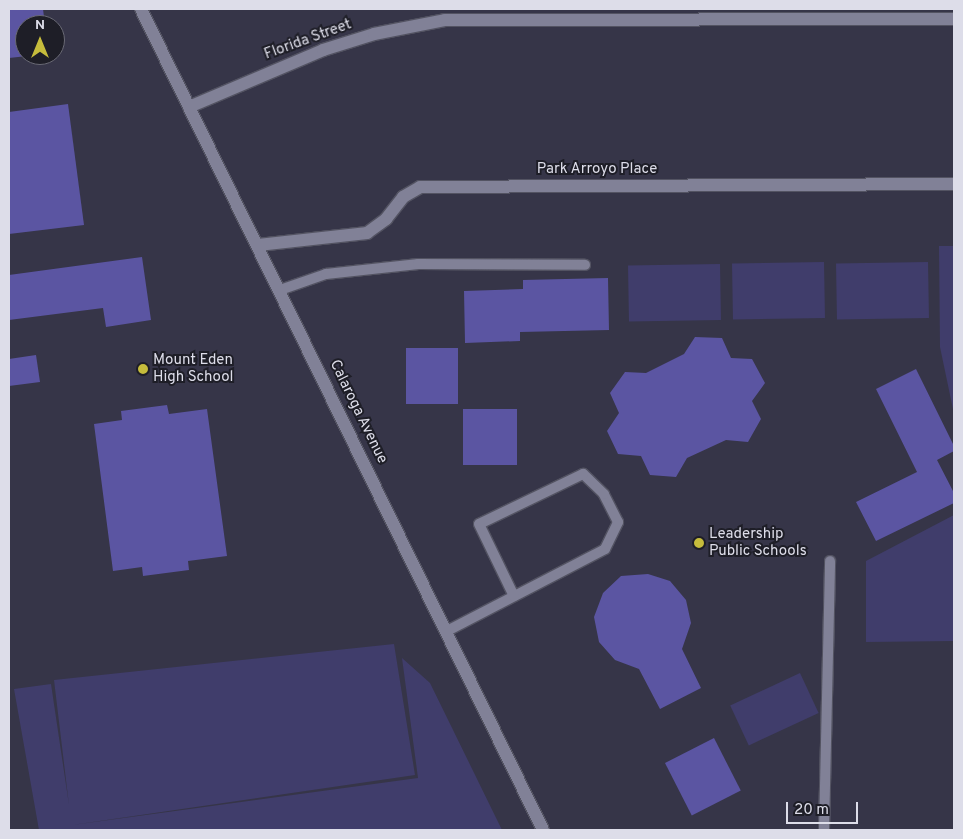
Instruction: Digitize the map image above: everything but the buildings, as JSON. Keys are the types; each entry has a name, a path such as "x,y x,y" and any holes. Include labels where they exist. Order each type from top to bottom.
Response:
{"street":[{"name":"Calaroga Avenue","path":"141,9 543,830"},
{"name":"Florida Street","path":"189,108 323,50 445,14 722,14 954,19"},
{"name":"Park Arroyo Place","path":"258,245 367,233 386,219 403,197 420,187 954,184"}],"lane":[{"path":"280,290 326,274 418,264 585,265"},
{"path":"447,631 605,549 618,522 604,494 584,474 479,524 514,596"},
{"path":"824,830 830,561"}],"shaded area":[{"path":"939,246 954,246 954,414 940,347"},
{"path":"824,262 825,318 733,320 732,264"},
{"path":"928,262 929,318 837,320 836,264"},
{"path":"720,264 721,320 629,322 628,266"},
{"path":"954,515 954,641 866,642 866,561"},
{"path":"394,644 415,775 72,825 418,778 402,658 430,683 502,830 39,830 14,689 51,684 69,805 54,680"},
{"path":"800,673 819,713 749,745 730,706"}],"place":[{"name":"Mount Eden High School","path":"143,369"},
{"name":"Leadership Public Schools","path":"699,543"}]}
